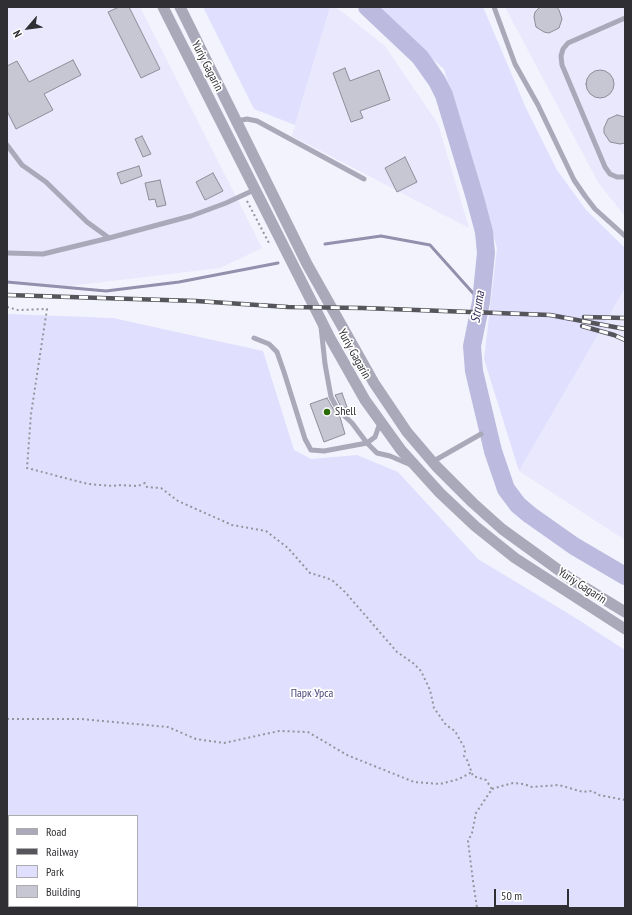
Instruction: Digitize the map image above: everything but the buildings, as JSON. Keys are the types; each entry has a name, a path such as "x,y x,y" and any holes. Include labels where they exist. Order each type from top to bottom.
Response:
{"street":[{"name":"Yuriy Gagarin","path":"163,7 254,190 320,318 365,400 400,450 475,526 515,558 625,629"},
{"name":"Yuriy Gagarin","path":"180,7 307,264 374,383 406,432 432,462 472,502 502,529 571,579 625,612"}],"lane":[{"path":"494,7 515,64 538,105 574,180 595,209 625,236"},
{"path":"625,18 568,43 563,49 561,56 562,65 605,167 610,174 617,178 625,177"},
{"path":"237,121 247,119 258,121 364,179"},
{"path":"7,145 22,165 46,182 87,222 109,238"},
{"path":"7,253 43,254 109,238 191,216 226,203 254,190"},
{"path":"320,318 323,350 331,397 338,410 352,423 366,442 377,453 390,456 418,468"},
{"path":"254,338 269,344 277,352 305,439 311,450 324,451 366,442 376,437 380,421"},
{"path":"432,462 482,434"}],"path":[{"path":"243,195 271,246"},
{"path":"7,307 18,310 47,309 31,414 27,468 88,484 138,486 145,483 147,487 161,488 178,500 232,525 266,531 288,548 310,573 333,581 345,592 397,652 413,663 421,671 430,690 434,708 446,725 455,731 464,747 464,756 473,776 486,780 492,789"},
{"path":"7,719 81,719 168,727 196,738 224,743 279,731 308,732 347,755 414,782 440,784 459,779 472,772"},
{"path":"477,908 468,841 472,833 476,813 492,789 505,784 513,783 524,784 532,787 560,785 583,792 592,791 599,795 625,800"}],"shaded area":[{"path":"7,7 140,7 262,248 220,268 53,288 7,283"},
{"path":"330,7 336,7 385,46 438,124 469,228 292,136"},
{"path":"505,7 625,7 625,216 599,184"},
{"path":"625,288 625,540 519,471"}],"green space":[{"path":"203,7 330,7 295,125 254,109"},
{"path":"374,7 483,7 526,108 557,170 586,210 625,248 625,288 519,471 484,359 497,248 444,69"},
{"name":"Парк Урса","path":"7,314 113,318 263,351 294,450 311,459 357,455 398,472 478,559 574,617 625,650 625,908 7,908"}],"waterway":[{"name":"Struma","path":"367,7 420,57 437,81 444,95 475,198 484,232 486,253 481,302 472,346 474,371 493,451 506,489 518,505 530,515 574,546 625,576"},
{"path":"325,244 381,236 430,245 481,302"},
{"path":"7,282 106,291 179,282 278,263"}],"railway":[{"path":"7,295 196,301 288,307 363,308 550,315 625,329"},
{"path":"584,317 625,318"},
{"path":"582,326 614,335 625,340"}],"place":[{"name":"Shell","path":"327,412"}]}
